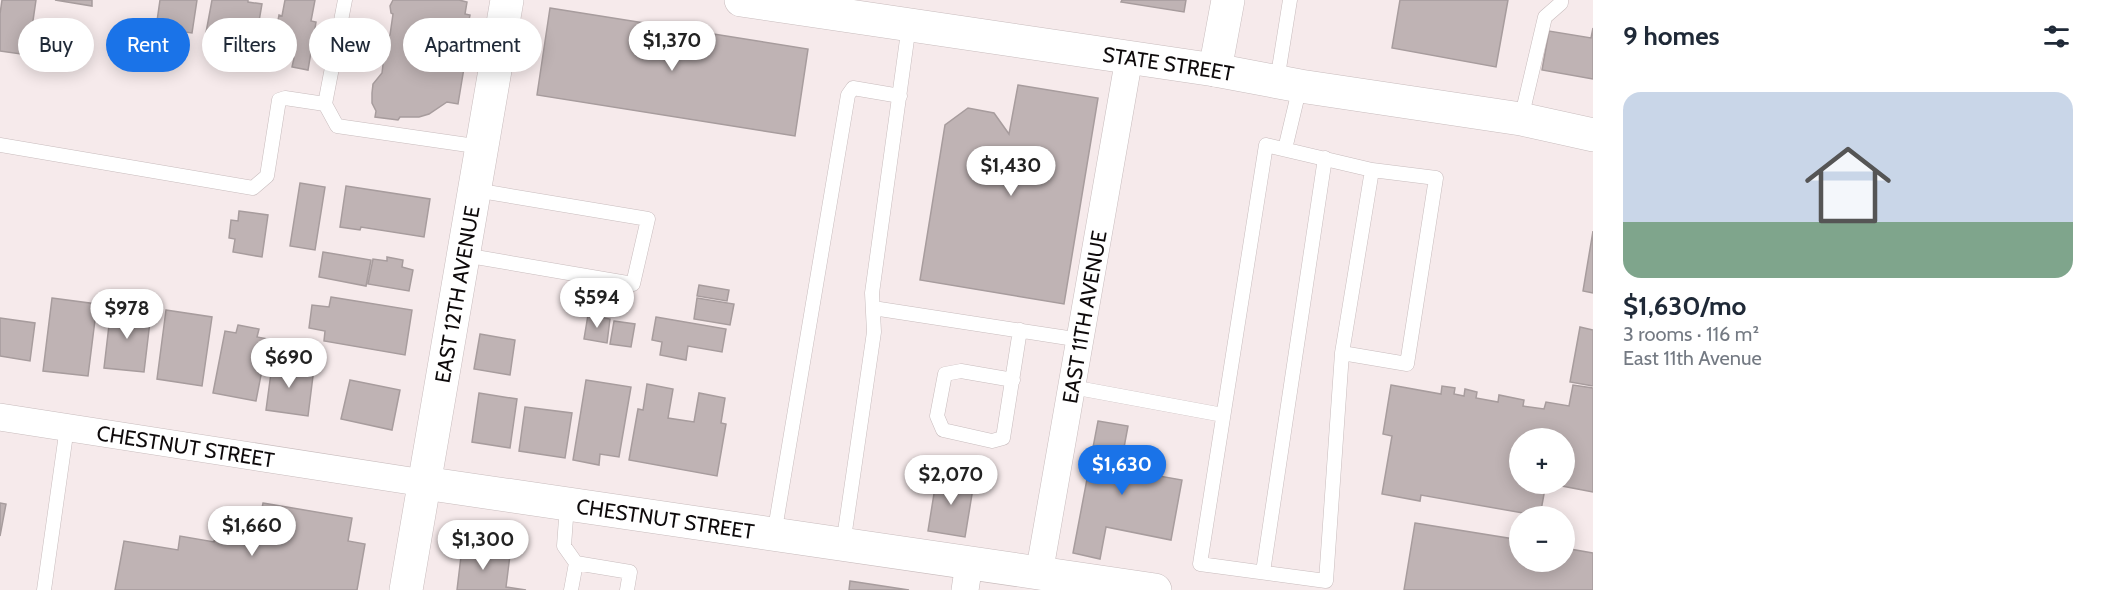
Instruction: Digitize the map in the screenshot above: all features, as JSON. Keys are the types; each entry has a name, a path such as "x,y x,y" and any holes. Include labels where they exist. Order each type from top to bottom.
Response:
{"street":[{"name":"EAST 12TH AVENUE","path":"406,590 507,0"},
{"path":"1215,70 1228,0"},
{"name":"STATE STREET","path":"750,1 890,19 1215,70 1521,119 1593,135"},
{"name":"EAST 11TH AVENUE","path":"1039,574 1129,58"},
{"name":"CHESTNUT STREET","path":"0,417 567,505 843,545 967,577 1039,574 1155,590"}],"lane":[{"path":"345,0 325,104 337,126 482,147"},
{"path":"1285,150 1290,0"},
{"path":"1521,119 1545,17 1562,0"},
{"path":"843,545 874,332 872,293 900,96 890,19"},
{"path":"774,535 848,95 853,88 900,96"},
{"path":"0,146 253,188 267,177 279,100 285,98 325,104"},
{"path":"1342,353 1407,364 1436,178 1372,170 1266,145 1200,564 1326,581 1342,353 1372,170"},
{"path":"1263,572 1325,158"},
{"path":"464,255 633,284 648,219 475,190"},
{"path":"873,308 1081,340"},
{"path":"1012,380 961,370 945,374 937,416 943,430 992,441 1003,438 1020,330"},
{"path":"1072,387 1224,415"},
{"path":"44,590 67,427"},
{"path":"567,505 564,546 576,563 630,572 627,590"},
{"path":"571,590 576,563"}],"building":[{"path":"2,0 36,0 33,18 18,18 18,54 0,51"},
{"path":"55,0 92,0 92,6"},
{"path":"160,0 197,0 192,33 190,33 190,18 157,18"},
{"path":"212,0 248,0 248,2 262,4 260,18 209,18"},
{"path":"285,0 315,0 312,18 309,18 308,70 297,68 297,18 278,18 279,15 282,16"},
{"path":"393,0 467,2 465,14 470,15 469,18 403,18 403,72 463,72 458,104 447,102 429,114 419,117 400,117 398,120 375,117 376,111 372,103 373,84 382,72 391,72 393,14 390,6"},
{"path":"1122,0 1186,0 1184,12 1121,2"},
{"path":"1400,0 1508,0 1496,67 1392,48"},
{"path":"550,8 808,49 795,136 537,95"},
{"path":"1593,28 1593,79 1542,70 1549,31 1591,38"},
{"path":"1018,85 1098,98 1064,304 920,280 945,125 968,108 994,113 1009,134"},
{"path":"300,183 325,187 315,250 290,246"},
{"path":"346,186 430,199 424,237 361,227 360,230 340,227"},
{"path":"239,211 268,215 262,257 233,252 235,239 229,238 231,220 238,221"},
{"path":"1593,231 1593,293 1583,291"},
{"path":"323,252 371,260 366,286 319,277"},
{"path":"387,257 403,260 402,267 413,270 409,291 368,284 373,259 387,261"},
{"path":"699,285 729,290 727,301 697,296"},
{"path":"331,297 412,310 405,355 324,341 325,331 309,328 312,305 329,307"},
{"path":"52,298 97,304 88,376 43,371"},
{"path":"697,298 734,304 730,325 694,319"},
{"path":"111,308 151,313 144,372 104,368"},
{"path":"166,310 212,317 202,386 157,379"},
{"path":"588,315 610,319 607,343 584,339"},
{"path":"656,317 726,329 722,352 688,346 686,360 660,355 662,342 652,340"},
{"path":"0,318 35,323 30,361 0,356"},
{"path":"614,321 635,324 631,347 610,344"},
{"path":"238,325 259,329 257,337 268,339 256,401 213,393 225,331 236,333"},
{"path":"1580,327 1593,330 1593,386 1570,382"},
{"path":"480,334 515,340 510,375 474,369"},
{"path":"273,358 296,362 294,373 313,376 308,416 266,410"},
{"path":"350,380 400,390 392,430 341,419"},
{"path":"586,380 631,387 619,457 600,454 599,465 573,460"},
{"path":"647,384 673,389 668,418 694,422 699,393 725,398 721,423 726,424 717,476 629,460 638,409 643,410"},
{"path":"1391,385 1441,394 1442,386 1455,388 1454,394 1464,396 1465,389 1477,392 1476,398 1498,402 1499,395 1524,400 1523,406 1544,409 1546,402 1569,406 1573,385 1593,388 1593,492 1575,489 1575,428 1509,428 1509,494 1544,494 1542,506 1509,506 1509,511 1421,495 1420,501 1382,494 1392,436 1383,434"},
{"path":"479,393 517,399 510,448 472,442"},
{"path":"525,407 572,413 565,458 519,451"},
{"path":"1098,421 1128,426 1120,469 1182,480 1171,540 1106,527 1100,559 1073,553"},
{"path":"937,475 974,482 965,537 928,531"},
{"path":"0,503 6,504 0,536"},
{"path":"263,503 352,518 348,541 365,544 357,590 115,590 124,541 178,550 180,536 214,542 216,528 238,531 240,520 259,523"},
{"path":"1415,523 1509,538 1509,572 1575,572 1575,550 1593,553 1593,590 1404,590"},
{"path":"462,548 510,555 506,587 526,590 457,590"},
{"path":"850,581 909,590 849,590"}]}
